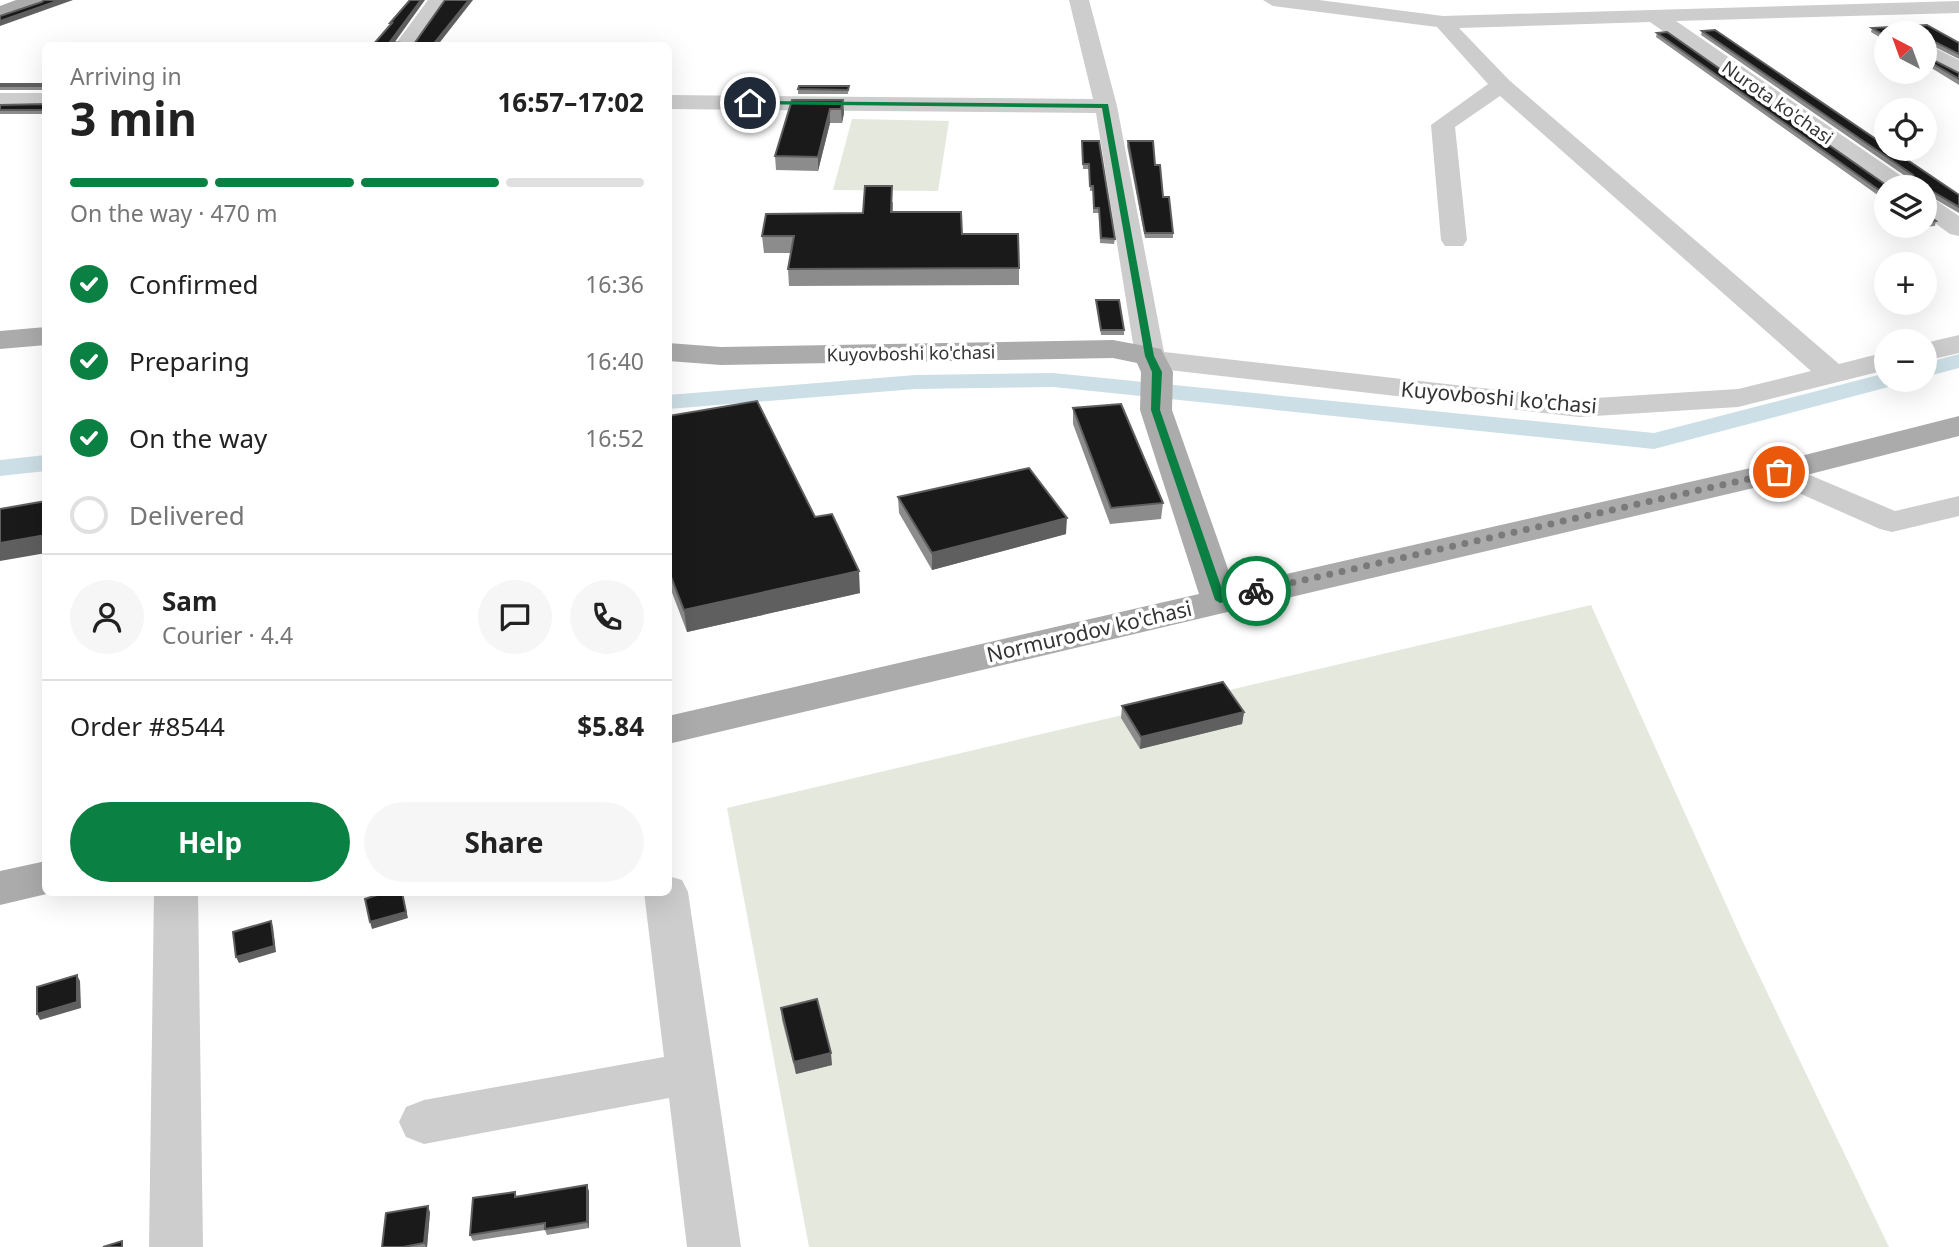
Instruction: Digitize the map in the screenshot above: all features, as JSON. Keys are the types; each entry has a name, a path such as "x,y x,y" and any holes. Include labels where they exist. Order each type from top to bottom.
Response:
{"main road":[{"path":"0,13 36,0"},
{"path":"0,340 42,336"},
{"name":"Kuyovboshi ko'chasi","path":"672,352 721,356 1113,349 1152,362"},
{"path":"1152,362 1156,410 1220,600"},
{"name":"Normurodov ko'chasi","path":"672,729 1779,472 1959,426"},
{"path":"0,888 42,878"}],"street":[{"path":"407,42 438,0"},
{"path":"1079,0 1105,106 1152,362"},
{"path":"1273,0 1443,22 1959,7"},
{"path":"1857,10 1876,21"},
{"name":"Nurota ko'chasi","path":"1655,16 1883,175"},
{"path":"1443,22 1501,85 1833,374"},
{"path":"1937,56 1959,69"},
{"path":"1454,240 1443,125 1501,85"},
{"path":"0,100 42,100"},
{"path":"672,102 1105,106"},
{"path":"1937,212 1959,228"},
{"path":"1937,349 1959,344"},
{"name":"Kuyovboshi ko'chasi","path":"1152,362 1579,408 1738,398 1874,364"},
{"path":"1779,472 1892,522 1958,505"},
{"path":"176,896 176,1247"},
{"path":"667,896 714,1247"},
{"path":"424,1122 691,1073"}],"shaded area":[{"path":"852,119 949,121 938,191 833,190"},
{"path":"1591,605 1743,942 1889,1247 809,1247 727,808"}],"building":[{"path":"44,0 60,0 0,21 0,16"},
{"path":"410,0 421,0 390,42 375,42"},
{"path":"445,0 469,0 435,42 415,42"},
{"path":"1715,30 1874,138 1874,148 1702,31"},
{"path":"1937,31 1959,43 1959,54 1937,43"},
{"path":"1667,32 1874,177 1874,187 1657,33"},
{"path":"1937,62 1959,73 1959,79 1937,66"},
{"path":"0,84 42,84 42,86"},
{"path":"799,86 849,86 848,90 798,89"},
{"path":"792,100 843,100 841,109 830,109 818,157 775,156"},
{"path":"42,104 42,110 0,110 0,105"},
{"path":"1082,141 1099,141 1115,239 1101,238 1099,208 1094,208 1089,164 1083,164"},
{"path":"1128,141 1153,141 1155,165 1160,165 1163,197 1169,197 1173,233 1145,233"},
{"path":"1892,161 1909,161 1929,175 1913,175"},
{"path":"1937,180 1959,195 1959,207 1937,194"},
{"path":"865,186 892,186 891,212 961,212 962,234 1018,234 1019,268 788,269 794,236 762,236 766,214 863,213"},
{"path":"1096,300 1119,300 1124,330 1101,330"},
{"path":"757,401 815,517 832,514 859,571 684,610 672,579 672,415"},
{"path":"1121,404 1163,503 1111,508 1073,408"},
{"path":"1029,468 1067,518 932,553 898,497"},
{"path":"42,502 42,536 0,543 0,509"},
{"path":"1223,682 1244,712 1141,737 1122,706"},
{"path":"374,896 403,896 406,912 370,922 365,899"},
{"path":"271,921 274,946 236,957 233,932"},
{"path":"77,975 77,1002 37,1014 37,987"},
{"path":"817,999 831,1053 794,1062 781,1008"},
{"path":"587,1185 587,1222 545,1229 545,1223 470,1235 473,1198 515,1192 515,1197"},
{"path":"428,1206 424,1243 382,1247 386,1213"},
{"path":"122,1241 122,1247 103,1247"}],"waterway":[{"path":"1937,367 1959,361"},
{"path":"672,402 915,382 1053,380 1654,441 1874,383"},
{"path":"0,468 42,463"}],"way so far":[{"path":"1256,591 1779,472"}],"route":[{"path":"750,103 1105,106 1150,356 1157,372 1156,410 1220,600 1256,591"}]}
